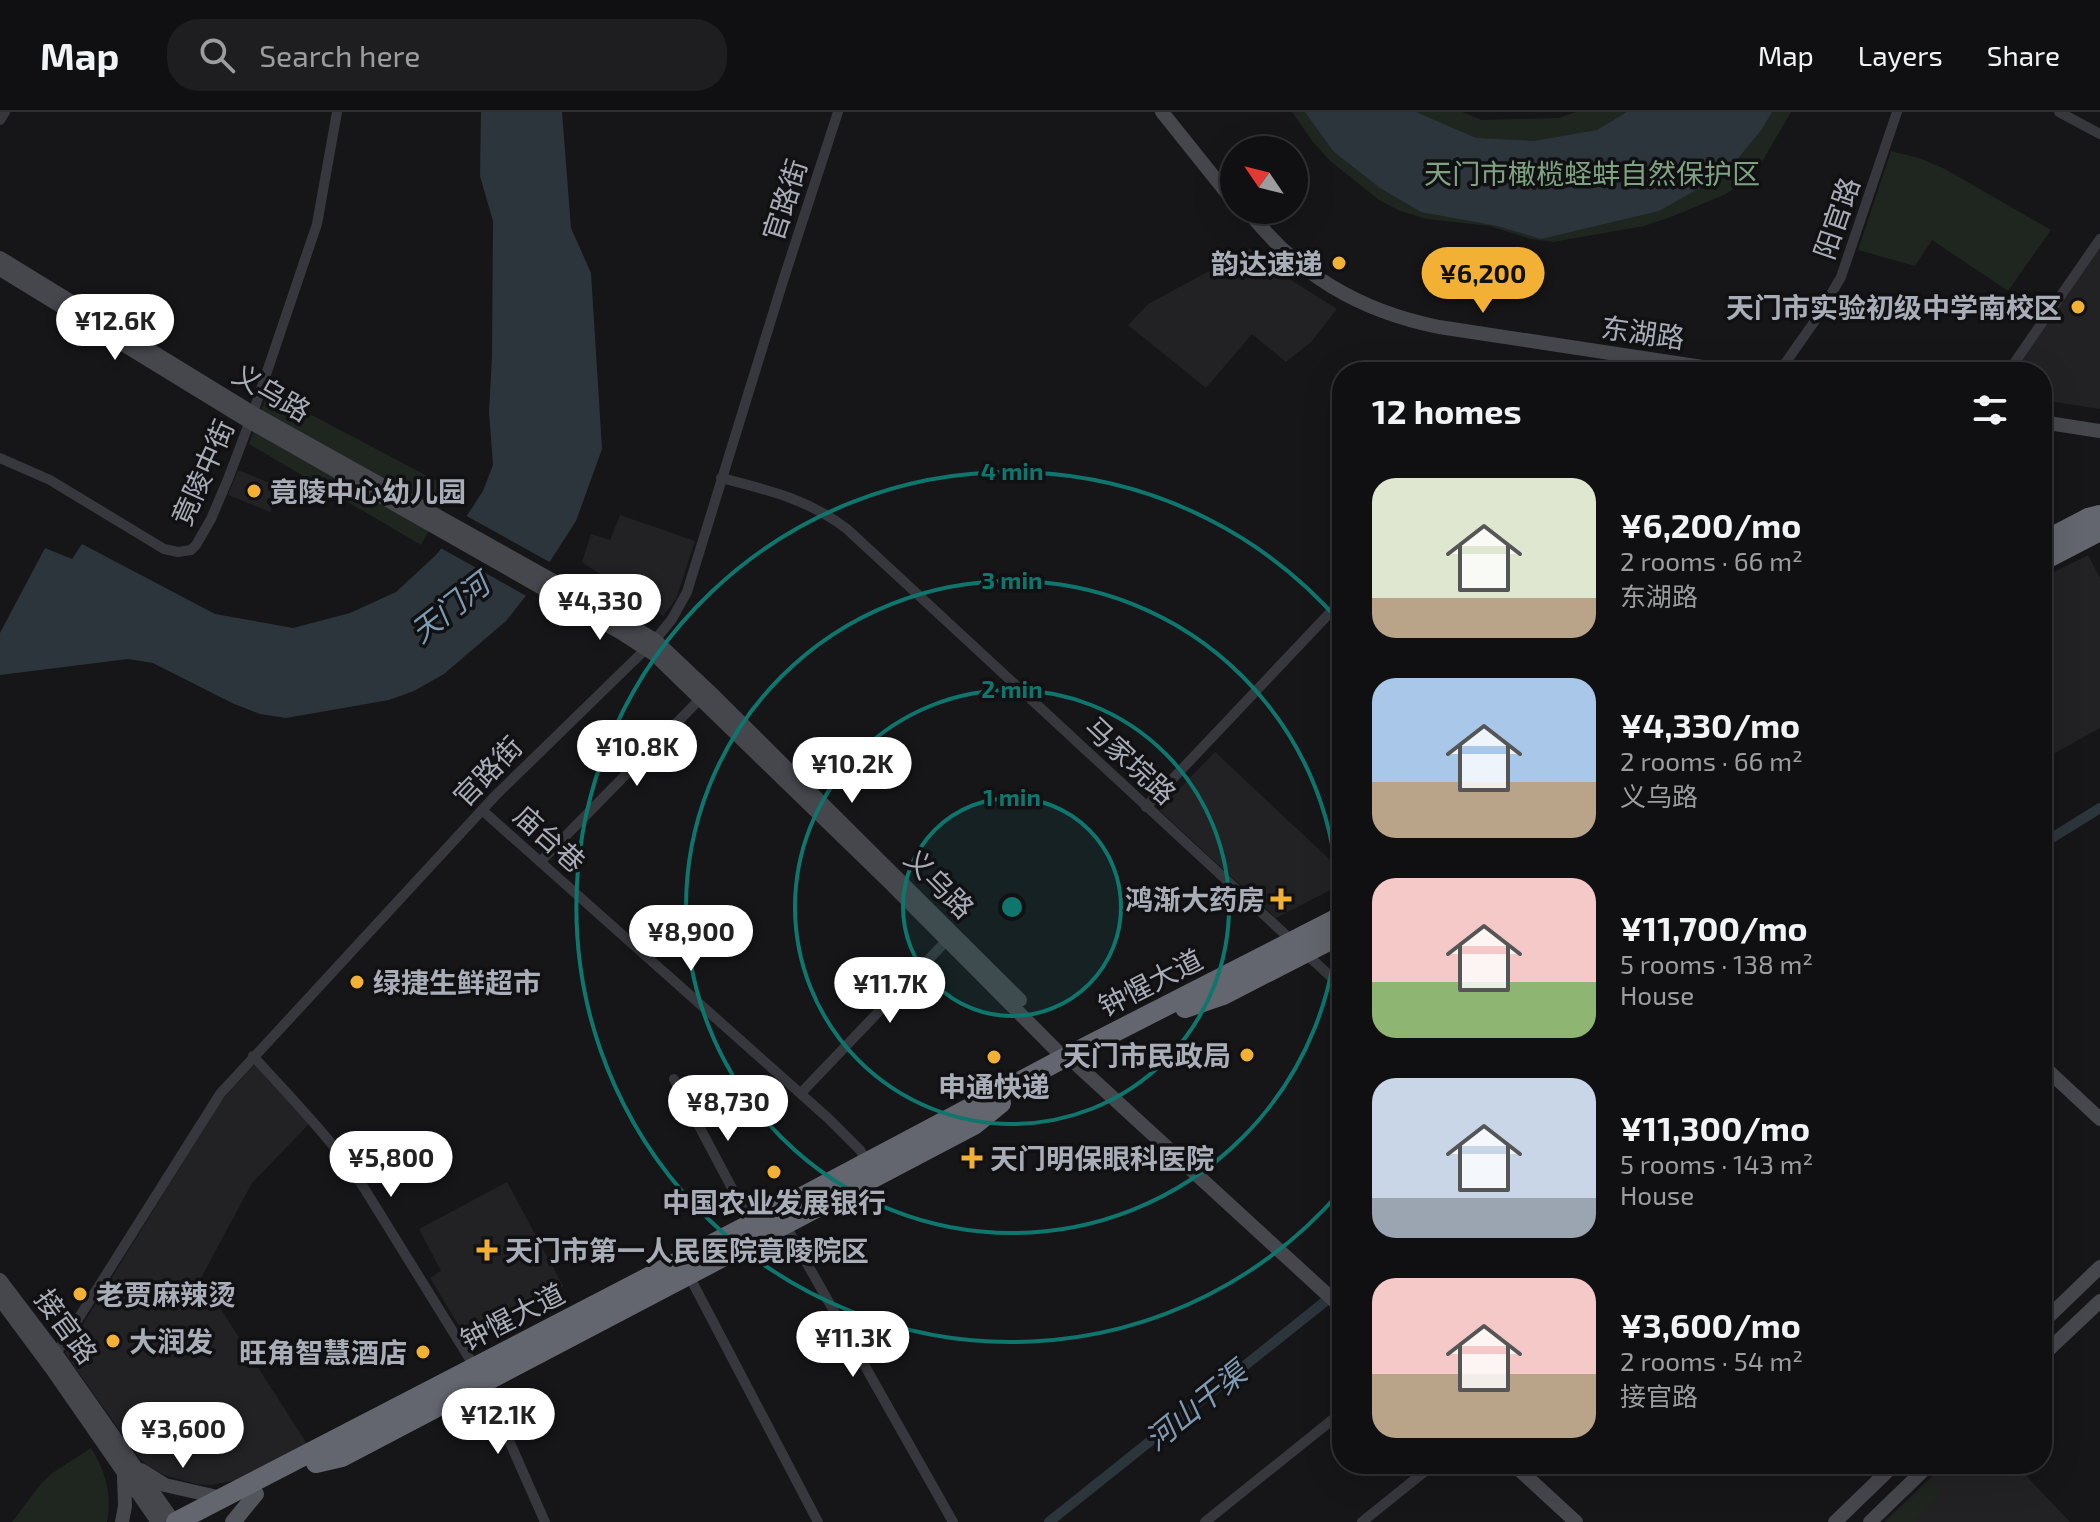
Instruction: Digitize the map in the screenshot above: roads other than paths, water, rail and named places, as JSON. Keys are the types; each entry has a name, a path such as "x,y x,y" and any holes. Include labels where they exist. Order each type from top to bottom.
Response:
{"highway":[{"path":"2052,537 2088,518 2099,525"},
{"path":"2052,546 2099,525"},
{"path":"2052,555 2099,525"},
{"path":"2052,564 2074,553 2099,525"},
{"path":"1295,946 1332,916"},
{"name":"钟惺大道","path":"1295,946 1332,922"},
{"name":"钟惺大道","path":"478,1372 687,1273 784,1222 1070,1058 1332,930"},
{"path":"1295,946 1332,937"},
{"name":"钟惺大道","path":"175,1522 313,1458 478,1372 749,1221 866,1160 999,1098"},
{"name":"钟惺大道","path":"205,1522 313,1458"}],"main road":[{"path":"1162,112 1220,184"},
{"path":"1170,112 1220,176"},
{"name":"东湖路","path":"1252,224 1270,245 1313,281 1347,302 1396,323 1439,333 1626,362"},
{"name":"东湖路","path":"1258,224 1273,242 1316,276 1350,297 1398,318 1669,362"},
{"name":"义乌路","path":"0,258 251,418"},
{"name":"义乌路","path":"0,269 251,418 651,644 667,665 705,694 1070,1058 1332,1299"},
{"path":"2052,415 2100,422"},
{"path":"2052,424 2100,431"},
{"path":"2052,1074 2100,1119"},
{"path":"2052,1313 2100,1267"},
{"name":"接官路","path":"0,1280 56,1354 158,1522"},
{"name":"接官路","path":"0,1299 128,1468 175,1522"},
{"path":"2052,1347 2100,1301"},
{"path":"122,1522 128,1468 165,1485 222,1498"},
{"path":"1524,1474 1576,1522"},
{"path":"1835,1522 1885,1474"},
{"path":"1870,1522 1920,1474"},
{"path":"233,1522 256,1494"}],"street":[{"path":"0,120 5,112"},
{"name":"竟陵中街","path":"0,458 50,480 164,549 178,552 191,550 196,545 211,519 251,418 317,224 337,112"},
{"name":"官路街","path":"56,1354 212,1105 253,1056 482,810 651,644 672,619 687,592 838,112"},
{"name":"阳官路","path":"1786,362 1841,277 1897,112"},
{"path":"2059,112 2100,134"},
{"path":"2015,362 2100,239"},
{"name":"马家垸路","path":"721,478 798,500 839,523 1332,978"},
{"path":"1146,807 1332,611"},
{"path":"540,862 705,694"},
{"name":"庙台巷","path":"482,810 801,1093 853,1141 866,1160"},
{"path":"801,1093 950,936"},
{"path":"253,1056 349,1164 478,1372 545,1522"},
{"path":"674,1079 749,1221"},
{"path":"784,1222 953,1522"},
{"path":"687,1273 818,1522"},
{"path":"1205,1522 1332,1420"},
{"path":"1362,1522 1422,1474"}],"water":[{"name":"天门河","path":"481,112 562,112 571,228 591,273 602,449 576,521 536,583 506,621 444,674 414,691 389,700 286,718 260,714 153,663 128,659 0,675 0,633 45,548 72,559 82,544 215,614 293,628 350,613 396,592 436,555 483,491 493,465 489,412 493,221 480,176"},
{"name":"天门市橄榄蛏蚌自然保护区","path":"1305,112 1416,112 1476,138 1534,141 1597,130 1627,112 1772,112 1726,173 1659,211 1541,239 1497,226 1421,212 1380,188 1333,151"}],"waterway":[{"name":"河山干渠","path":"2052,838 2100,808"},
{"name":"河山干渠","path":"1049,1522 1332,1296"}],"place":[{"name":"韵达速递","path":"1339,263"},
{"name":"天门市实验初级中学南校区","path":"2078,307"},
{"name":"竟陵中心幼儿园","path":"254,491"},
{"name":"鸿渐大药房","path":"1281,899"},
{"name":"绿捷生鲜超市","path":"357,982"},
{"name":"天门市民政局","path":"1247,1055"},
{"name":"申通快递","path":"994,1057"},
{"name":"天门明保眼科医院","path":"972,1158"},
{"name":"中国农业发展银行","path":"774,1172"},
{"name":"天门市第一人民医院竟陵院区","path":"487,1250"},
{"name":"老贾麻辣烫","path":"80,1294"},
{"name":"大润发","path":"113,1341"},
{"name":"旺角智慧酒店","path":"423,1352"}]}
